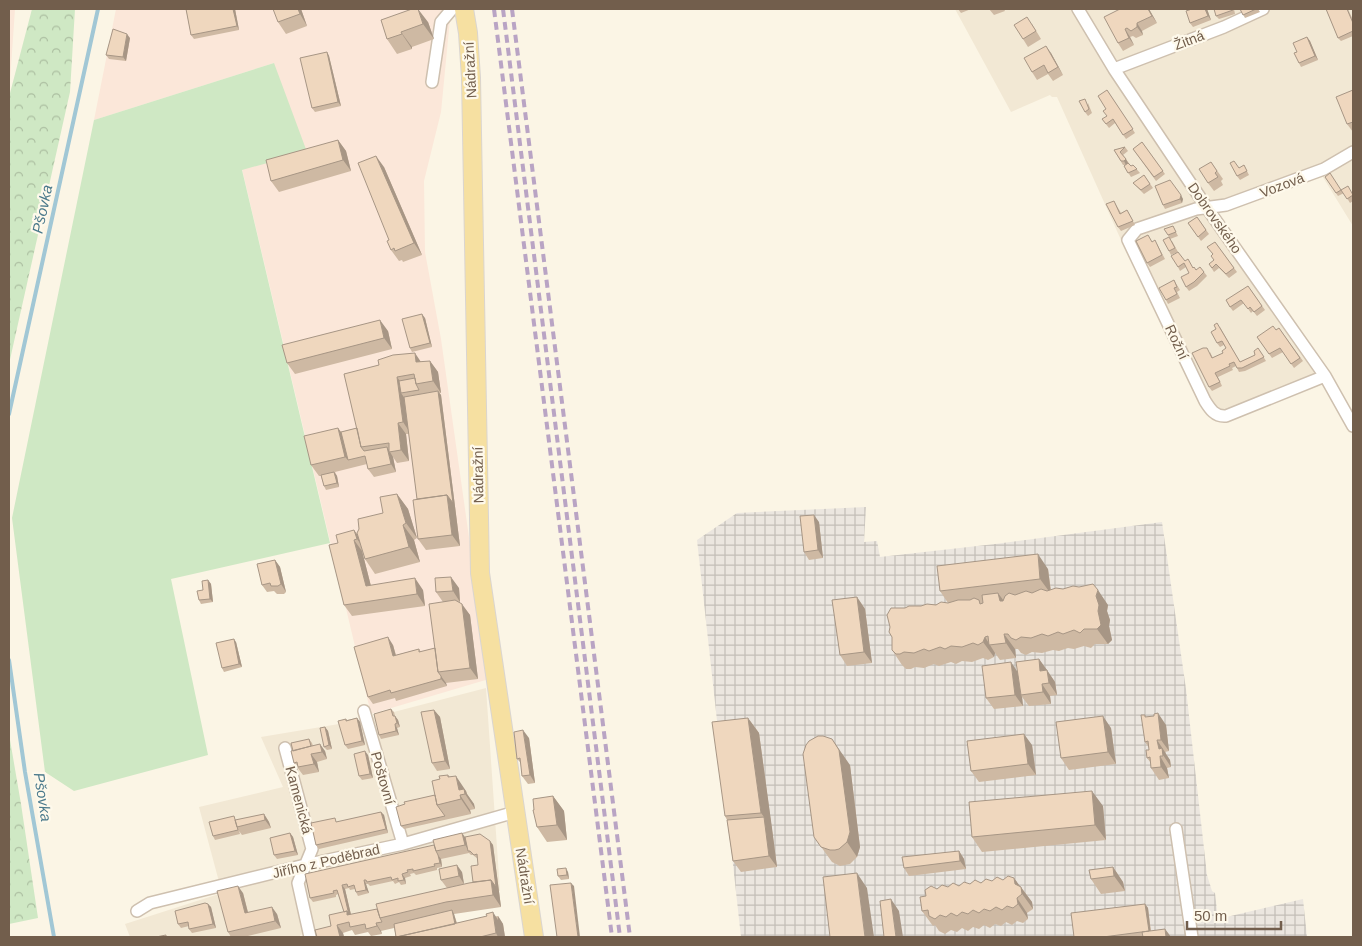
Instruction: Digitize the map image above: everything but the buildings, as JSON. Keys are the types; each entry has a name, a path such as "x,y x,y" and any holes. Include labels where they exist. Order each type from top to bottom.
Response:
{"main road":[{"name":"Nádražní","path":"464,9 472,78 480,573 534,937"}],"street":[{"path":"432,82 441,22 452,9"},
{"name":"Dobrovského","path":"1078,9 1114,70 1207,208 1325,376 1353,426"},
{"name":"Žitná","path":"1114,70 1224,27 1263,9"},
{"name":"Vozová","path":"1207,208 1226,205 1315,172 1353,152"},
{"name":"Rožní","path":"1207,208 1196,209 1137,229 1128,240 1210,409 1216,415 1226,416 1325,376"},
{"name":"Poštovní","path":"364,711 403,844"},
{"name":"Kamenická","path":"285,748 312,849 298,884 310,937"},
{"name":"Jiřího z Poděbrad","path":"137,911 150,903 306,865 403,844 515,812"},
{"path":"1176,829 1192,937"}],"shaded area":[{"path":"9,9 15,9 9,96"},
{"path":"116,9 451,9 441,112 424,181 425,252 441,339 489,679 371,714 242,169 274,63 94,120"},
{"path":"955,9 1353,9 1353,226 1321,174 1205,215 1321,380 1212,420 1121,240 1057,97 1050,95 1011,112"},
{"path":"866,507 864,542 877,541 880,557 1162,522 1186,689 1207,875 1212,891 1215,893 1218,919 1303,899 1307,937 741,937 697,540 737,513"},
{"path":"486,688 500,891 477,894 300,935 300,937 130,937 125,924 222,893 199,807 283,787 261,737 363,720"}],"green space":[{"path":"32,9 75,9 70,92 9,364 9,97"},
{"path":"274,63 307,152 242,170 330,543 171,579 208,755 74,791 45,772 12,518 94,120"},
{"path":"9,734 38,918 9,924"}],"waterway":[{"name":"Pšovka","path":"9,414 98,9"},
{"name":"Pšovka","path":"9,660 25,772 54,937"}],"railway":[{"path":"494,9 612,937"},
{"path":"503,9 620,937"},
{"path":"512,9 630,937"}]}
